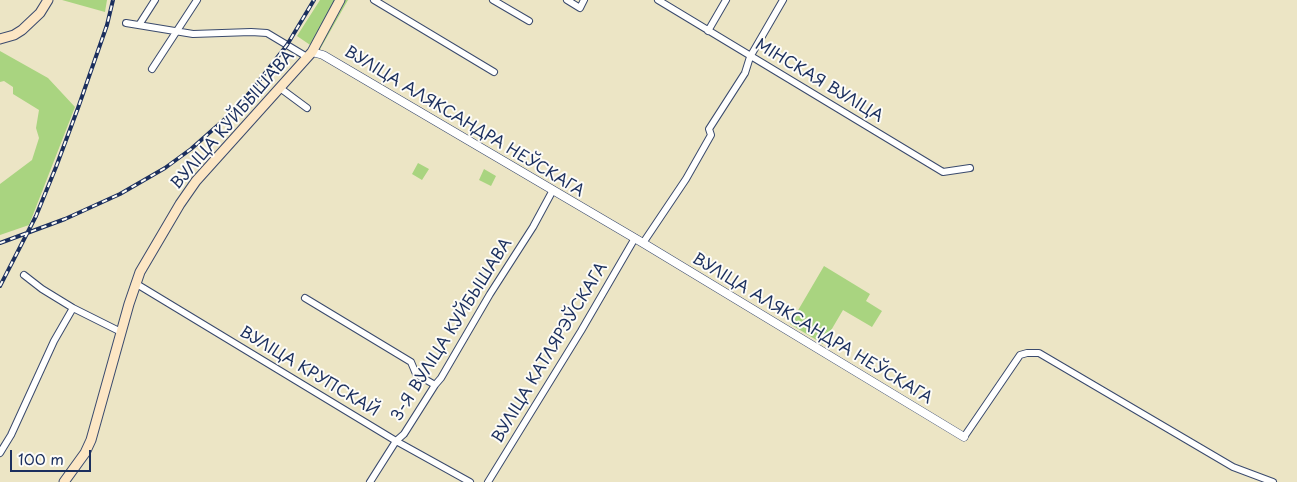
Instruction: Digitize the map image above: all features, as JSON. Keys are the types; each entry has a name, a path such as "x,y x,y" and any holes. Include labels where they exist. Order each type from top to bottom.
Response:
{"main road":[{"path":"0,39 14,35 22,30 40,13 48,0"},
{"name":"ВУЛІЦА КУЙБЫШАВА","path":"64,482 85,454 91,440 135,283 180,204 196,181 310,54 340,0"}],"street":[{"path":"139,26 155,0"},
{"path":"152,69 197,0"},
{"path":"374,0 494,72"},
{"path":"493,0 529,21"},
{"path":"567,0 580,8 584,0"},
{"name":"МІНСКАЯ ВУЛІЦА","path":"658,0 943,172 970,168"},
{"path":"708,31 726,0"},
{"path":"643,243 686,179 711,135 709,129 745,73 750,57 783,0"},
{"name":"ВУЛІЦА АЛЯКСАНДРА НЕЎСКАГА","path":"126,23 193,34 267,33 310,54 323,55 635,238 964,437 1020,356 1028,353 1039,353 1233,467 1270,482"},
{"path":"280,88 307,108"},
{"name":"3-Я ВУЛІЦА КУЙБЫШАВА","path":"370,482 396,441 404,434 441,378 490,294 533,227 553,190"},
{"name":"ВУЛІЦА КАТЛЯРЭЎСКАГА","path":"488,482 581,331 635,238"},
{"path":"24,275 42,289 73,308 121,332"},
{"name":"ВУЛІЦА КРУПСКАЙ","path":"135,283 396,441 470,482"},
{"path":"305,298 411,362 416,374 435,385"},
{"path":"0,453 11,435 54,342 73,308"}],"green space":[{"path":"62,0 107,0 105,12"},
{"path":"320,0 348,0 319,51 297,36"},
{"path":"0,51 48,78 75,107 29,225 0,235 0,184 32,160 39,138 36,128 39,110 13,94 13,87 4,81 0,82"},
{"path":"418,163 429,169 422,180 412,174"},
{"path":"484,169 496,176 491,186 479,180"},
{"path":"824,266 870,294 866,301 882,311 872,327 843,310 823,344 790,324"}],"railway":[{"path":"0,286 36,216 56,167 107,25 113,0"},
{"path":"0,243 65,219 120,194 165,168 191,149 234,111 251,91 287,45 314,0"}]}
